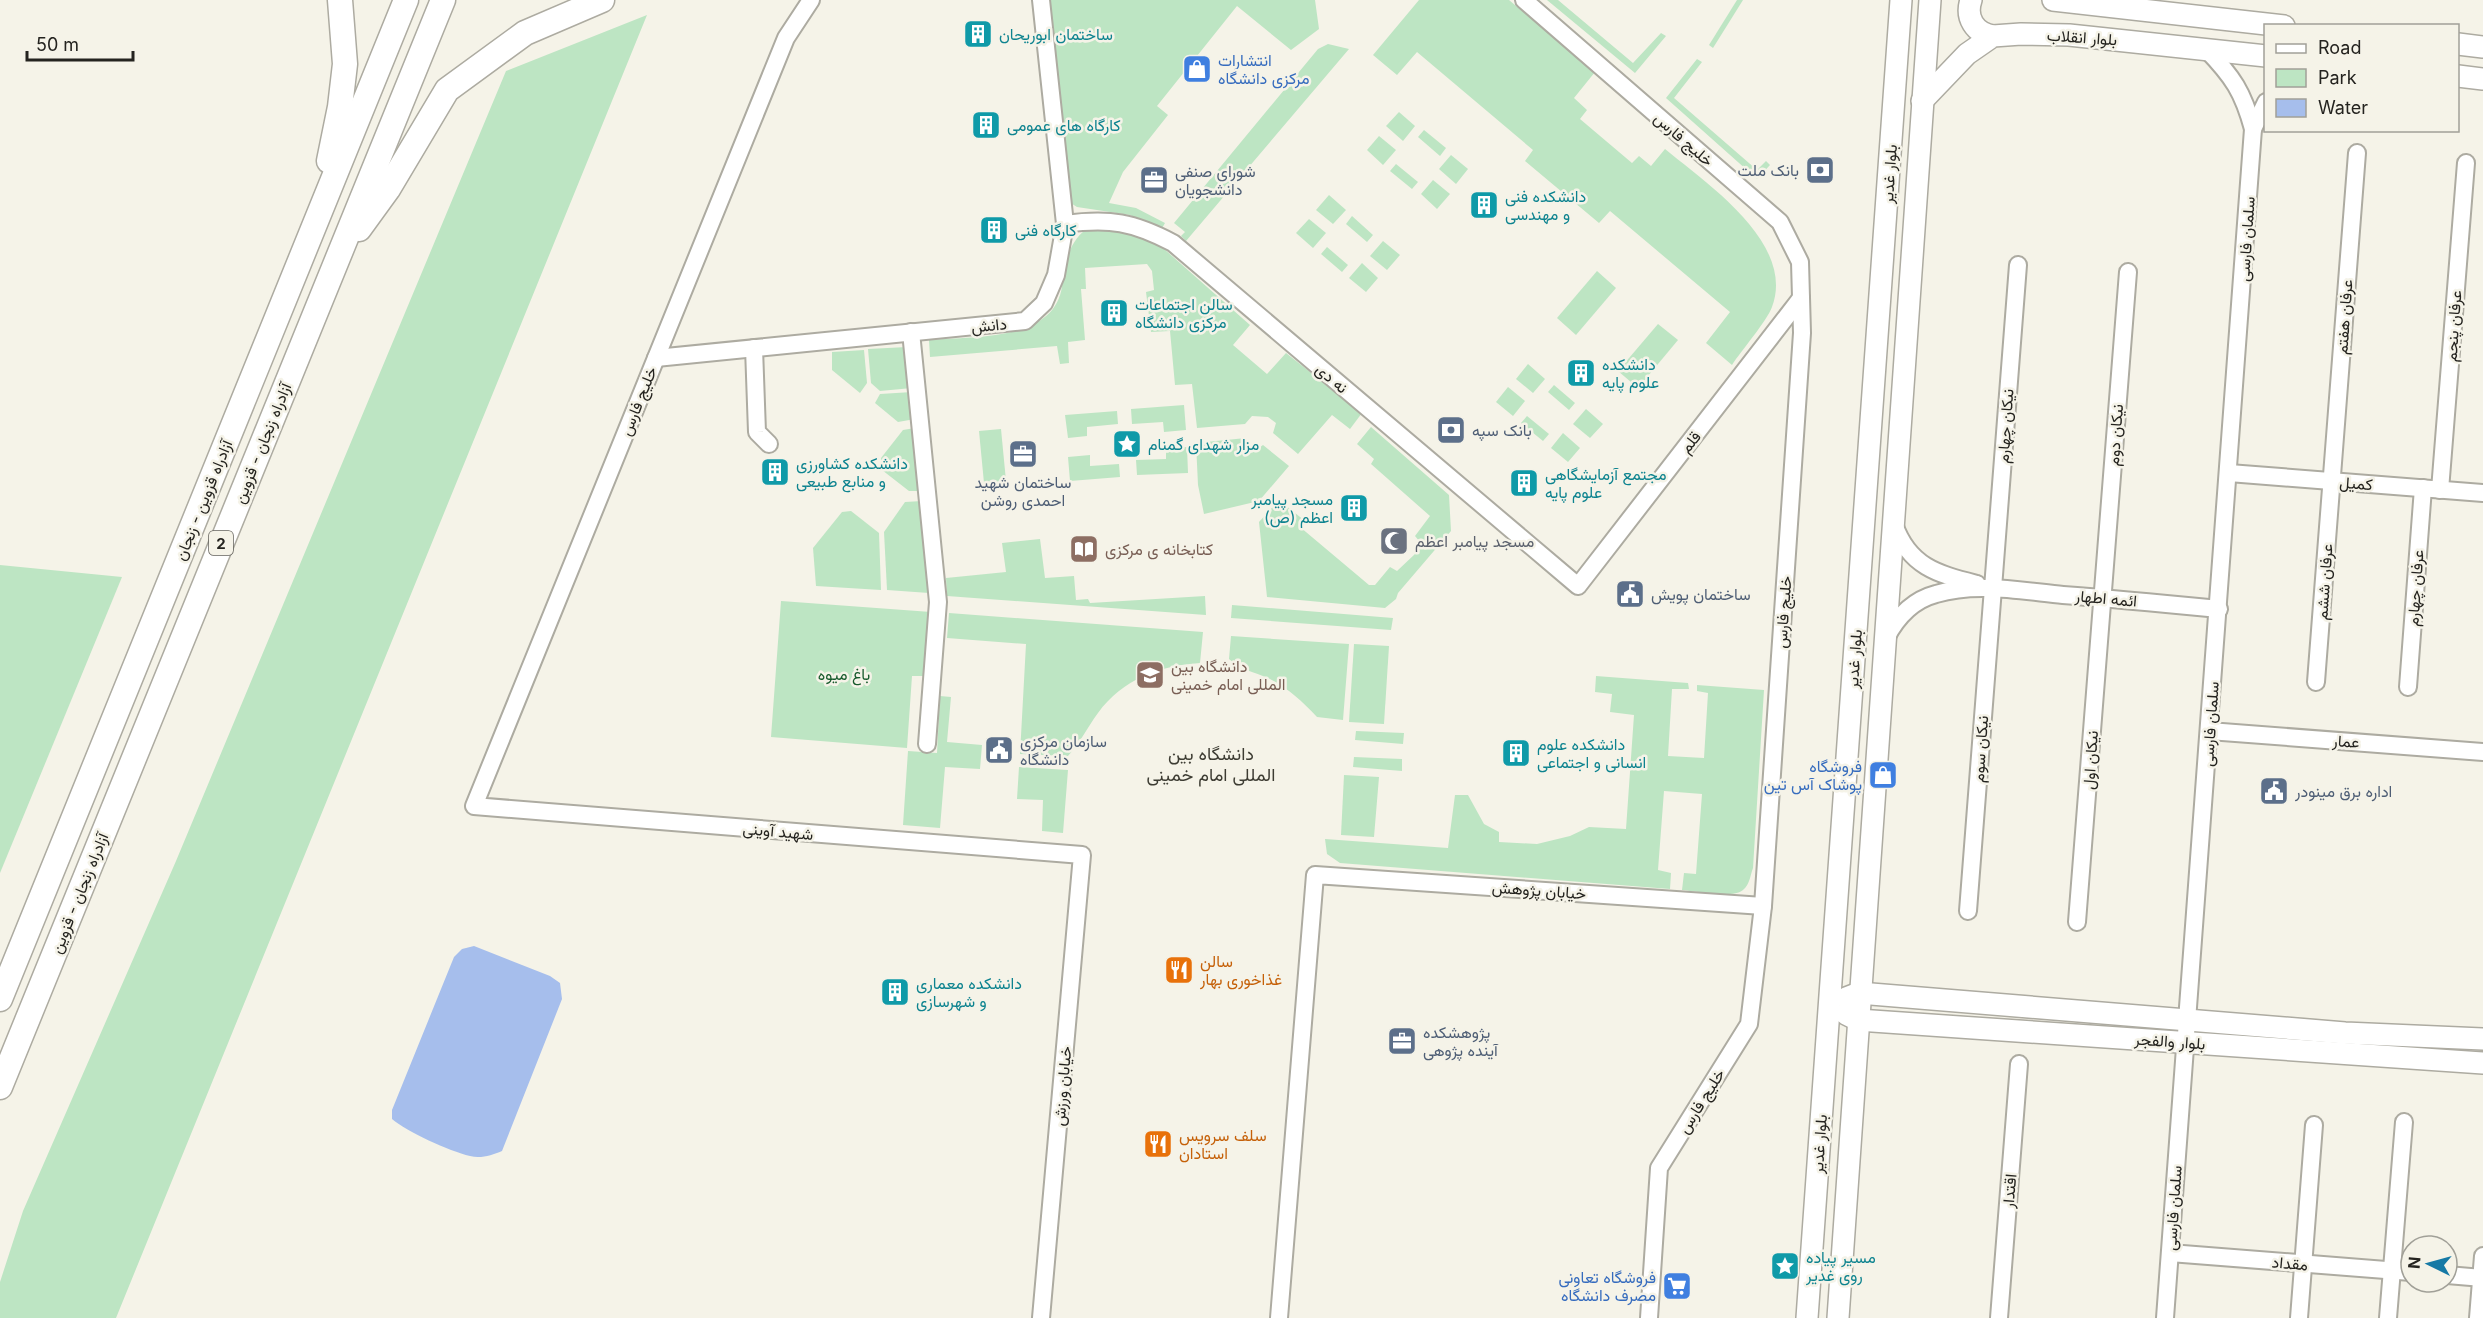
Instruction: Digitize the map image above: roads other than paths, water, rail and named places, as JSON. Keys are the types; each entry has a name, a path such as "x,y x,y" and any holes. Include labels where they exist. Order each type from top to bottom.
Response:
{"highway":[{"path":"314,227 340,107 345,64 340,0"},
{"name":"آزادراه قزوین - زنجان","path":"0,999 406,0"},
{"name":"آزادراه زنجان - قزوین","path":"0,1087 443,0"},
{"path":"336,260 388,189 447,90 525,33 602,0"}],"main road":[{"name":"بلوار غدیر","path":"1807,1318 1901,0"},
{"name":"بلوار غدیر","path":"1838,1318 1930,0"},
{"path":"1971,0 1969,11 1972,23 1981,32 1993,36"},
{"name":"بلوار انقلاب","path":"2053,0 2266,24"},
{"name":"بلوار انقلاب","path":"1993,36 2069,35 2264,56"},
{"path":"1922,100 1967,54 1993,36"},
{"path":"2459,44 2483,47"},
{"path":"2459,76 2483,79"},
{"path":"1829,1005 1859,993"},
{"name":"بلوار والفجر","path":"1859,993 2187,1018 2345,1033 2483,1039"},
{"path":"1829,1005 1858,1020"},
{"name":"بلوار والفجر","path":"1858,1020 2483,1063"}],"street":[{"name":"خلیج فارس","path":"474,806 786,38 811,0"},
{"name":"دانش","path":"656,358 1025,321 1044,303 1056,275 1065,224 1041,0"},
{"name":"خلیج فارس","path":"1524,0 1780,222 1800,262 1802,333 1763,906 1749,1024 1659,1168 1649,1318"},
{"name":"سلمان فارسی","path":"2165,1318 2253,129 2245,99 2228,72 2206,50"},
{"name":"سلمان فارسی","path":"2253,129 2264,104"},
{"name":"عرفان هفتم","path":"2332,481 2357,153"},
{"name":"عرفان پنجم","path":"2440,490 2466,163"},
{"name":"نه دی","path":"1065,224 1092,220 1119,222 1147,229 1173,243 1578,586"},
{"name":"نیکان چهارم","path":"1993,588 2018,265"},
{"name":"نیکان دوم","path":"2102,598 2128,272"},
{"name":"قلم","path":"1578,586 1801,298"},
{"path":"911,332 938,602 927,744"},
{"path":"754,348 757,432 769,444"},
{"name":"کمیل","path":"2229,473 2483,493"},
{"name":"عرفان ششم","path":"2316,682 2332,481"},
{"name":"عرفان چهارم","path":"2408,687 2423,488"},
{"name":"ائمه اطهار","path":"1893,520 1903,544 1920,563 1934,572 1993,588"},
{"name":"ائمه اطهار","path":"1884,642 1892,626 1918,601 1952,590 1993,588 2219,609"},
{"name":"نیکان سوم","path":"1968,911 1993,588"},
{"name":"نیکان اول","path":"2077,922 2102,598"},
{"name":"عمار","path":"2210,730 2483,752"},
{"name":"شهید آوینی","path":"474,806 1083,855"},
{"name":"خیابان ورزش","path":"1041,1318 1083,855"},
{"name":"خیابان پژوهش","path":"1279,1318 1315,875 1763,906"},
{"name":"اقتدار","path":"1999,1318 2019,1064"},
{"path":"2388,1318 2404,1122"},
{"path":"2299,1318 2314,1125"},
{"name":"مقداد","path":"2170,1253 2399,1271"},
{"path":"2478,1318 2483,1256"},
{"path":"2459,1276 2482,1278"}],"water":[{"path":"474,946 550,976 560,983 562,999 502,1151 478,1157 461,1154 440,1146 392,1119 392,1110 454,957 462,949"}],"place":[{"name":"ساختمان ابوریحان","path":"978,34"},
{"name":"انتشارات مرکزی دانشگاه","path":"1197,69"},
{"name":"کارگاه های عمومی","path":"986,125"},
{"name":"بانک ملت","path":"1820,170"},
{"name":"شورای صنفی دانشجویان","path":"1154,180"},
{"name":"دانشکده فنی و مهندسی","path":"1484,205"},
{"name":"کارگاه فنی","path":"994,230"},
{"name":"سالن اجتماعات مرکزی دانشگاه","path":"1114,313"},
{"name":"دانشکده علوم پایه","path":"1581,373"},
{"name":"بانک سپه","path":"1451,430"},
{"name":"مزار شهدای گمنام","path":"1127,444"},
{"name":"ساختمان شهید احمدی روشن","path":"1023,454"},
{"name":"دانشکده کشاورزی و منابع طبیعی","path":"775,472"},
{"name":"مجتمع آزمایشگاهی علوم پایه","path":"1524,483"},
{"name":"مسجد پیامبر اعظم (ص)","path":"1354,508"},
{"name":"مسجد پیامبر اعظم","path":"1394,541"},
{"name":"کتابخانه ی مرکزی","path":"1084,549"},
{"name":"ساختمان پویش","path":"1630,594"},
{"name":"دانشگاه بین المللی امام خمینی","path":"1150,675"},
{"name":"سازمان مرکزی دانشگاه","path":"999,750"},
{"name":"دانشکده علوم انسانی و اجتماعی","path":"1516,753"},
{"name":"فروشگاه پوشاک آس تین","path":"1883,775"},
{"name":"اداره برق مینودر","path":"2274,791"},
{"name":"سالن غذاخوری بهار","path":"1179,970"},
{"name":"دانشکده معماری و شهرسازی","path":"895,992"},
{"name":"پژوهشکده آینده پژوهی","path":"1402,1041"},
{"name":"سلف سرویس استادان","path":"1158,1144"},
{"name":"مسیر پیاده روی غدیر","path":"1785,1266"},
{"name":"فروشگاه تعاونی مصرف دانشگاه","path":"1677,1286"}],"district":[{"name":"دانشگاه بین المللی امام خمینی","path":"1211,763"}],"park label":[{"name":"باغ میوه","path":"844,674"}]}
